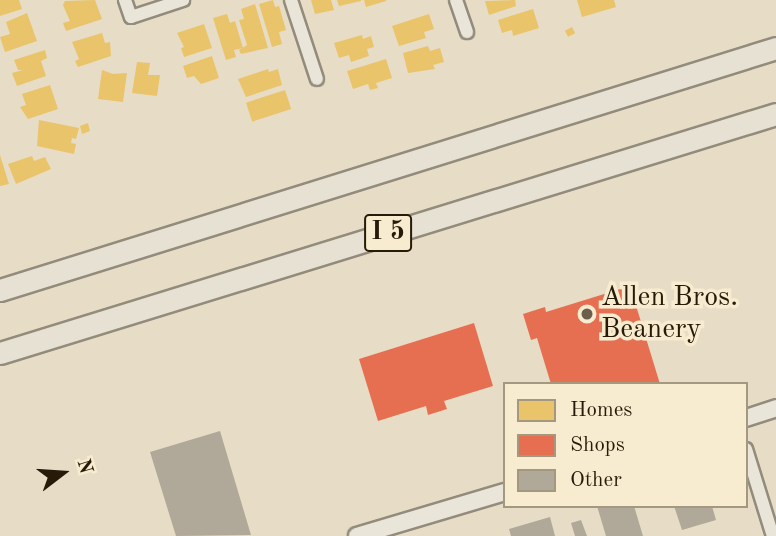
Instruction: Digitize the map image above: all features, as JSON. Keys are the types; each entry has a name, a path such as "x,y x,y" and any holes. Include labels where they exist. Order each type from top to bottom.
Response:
{"highway":[{"name":"I 5","path":"0,290 776,48"},
{"name":"I 5","path":"0,353 776,114"}],"street":[{"path":"125,0 131,17 183,0"},
{"path":"291,0 317,79"},
{"path":"456,0 467,32"},
{"path":"748,417 776,408"},
{"path":"748,455 773,536"},
{"path":"357,536 503,493"}],"building: Homes":[{"path":"0,0 19,0 22,9 0,16"},
{"path":"95,0 102,19 66,31 63,23 70,21 63,5 65,1"},
{"path":"273,0 275,7 279,6 286,30 279,32 282,44 272,47 259,4"},
{"path":"311,0 331,0 334,10 315,14"},
{"path":"337,0 361,0 361,1 339,6"},
{"path":"364,0 386,0 386,1 366,7"},
{"path":"515,0 516,6 489,15 485,1"},
{"path":"577,0 614,0 616,7 582,17"},
{"path":"255,4 268,48 241,54 239,50 247,45 239,20 244,19 241,9"},
{"path":"533,9 539,28 513,36 512,30 502,33 498,20"},
{"path":"27,13 37,41 5,52 0,37 10,34 6,22"},
{"path":"227,14 230,23 235,21 243,48 234,50 236,57 226,60 213,18"},
{"path":"429,14 434,29 424,32 426,38 399,46 392,26"},
{"path":"204,24 212,48 184,57 181,48 184,47 177,33"},
{"path":"572,27 575,33 568,37 565,31"},
{"path":"102,33 105,43 110,42 111,56 78,67 75,61 79,59 72,42"},
{"path":"362,35 363,39 371,36 374,47 367,49 369,56 351,62 349,55 339,58 334,43"},
{"path":"428,46 430,51 440,48 444,62 433,65 435,69 408,73 403,53"},
{"path":"45,50 47,58 41,61 46,76 17,86 12,73 23,70 18,70 14,60"},
{"path":"212,56 219,78 201,84 194,76 187,78 183,66"},
{"path":"386,59 392,78 376,83 378,88 370,90 368,84 353,89 347,71"},
{"path":"137,62 150,63 148,75 160,75 157,96 132,93"},
{"path":"268,69 269,72 278,69 282,85 246,97 238,79"},
{"path":"102,70 113,74 127,73 123,102 98,99"},
{"path":"50,85 58,109 28,119 20,107 26,105 22,94"},
{"path":"285,90 291,109 252,122 246,103"},
{"path":"39,120 79,128 76,139 72,138 71,143 76,144 74,154 37,146"},
{"path":"88,123 90,131 82,134 80,126"},
{"path":"0,155 9,184 0,186"},
{"path":"32,156 34,161 45,157 51,169 16,184 8,164"}],"building: Shops":[{"path":"630,286 659,382 550,382 537,338 531,340 523,314 545,307 546,312"},
{"path":"474,323 493,386 444,401 447,409 428,415 426,406 378,421 359,359"}],"building: Other":[{"path":"220,431 251,535 176,536 150,452"},
{"path":"598,508 635,508 643,536 606,536"},
{"path":"675,508 713,508 716,520 682,530"},
{"path":"550,517 555,536 511,536 509,529"},
{"path":"581,520 587,536 575,536 571,523"}],"place":[{"name":"Allen Bros. Beanery","path":"587,314"}]}
